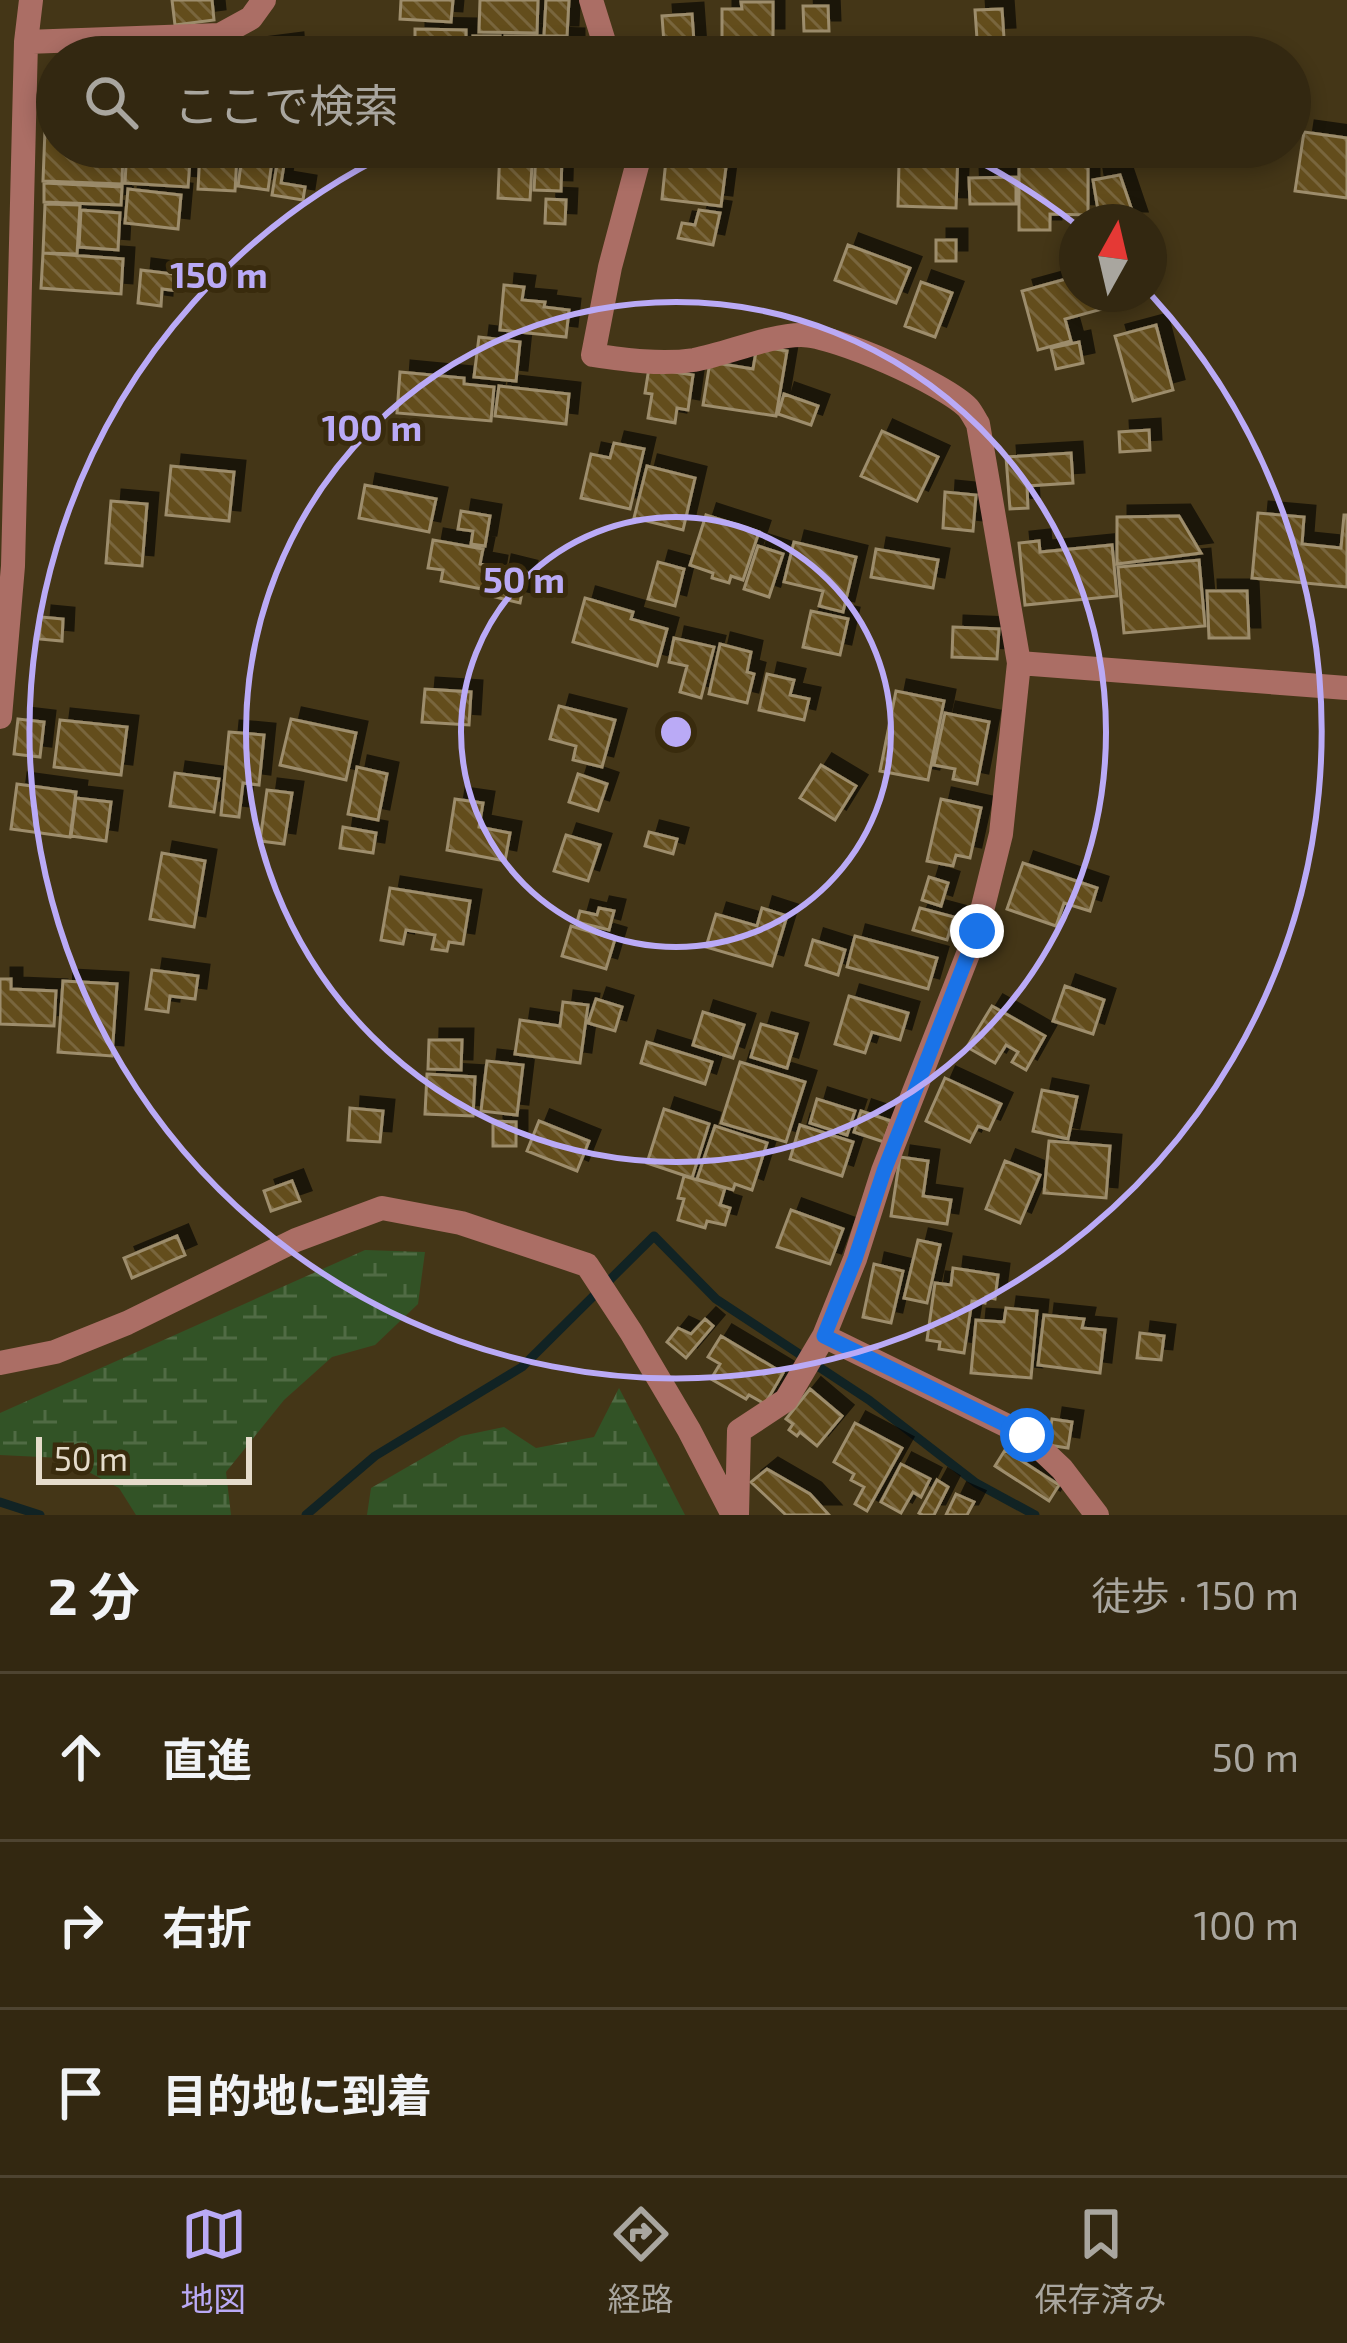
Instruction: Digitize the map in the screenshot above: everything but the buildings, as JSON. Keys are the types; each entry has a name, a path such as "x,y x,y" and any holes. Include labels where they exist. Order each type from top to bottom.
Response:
{"street":[{"path":"0,716 13,566 26,42 31,0"},
{"path":"192,36 220,35 251,18 264,0"},
{"path":"591,0 601,36"},
{"path":"26,42 36,42"},
{"path":"636,168 593,355 643,362 692,360 798,335 827,338 951,395 978,424 1019,663 1001,834 977,931 824,1336 786,1400 739,1431 735,1515"},
{"path":"1019,663 1347,688"},
{"path":"0,1363 55,1352 91,1338 296,1240 382,1208 460,1223 586,1265 631,1332 735,1515"},
{"path":"824,1336 1027,1435 1062,1469 1097,1515"}],"green space":[{"path":"365,1250 425,1252 418,1304 375,1345 332,1357 284,1400 226,1472 231,1515 136,1515 119,1488 62,1458 0,1455 0,1413"},
{"path":"619,1388 685,1515 367,1515 371,1488 461,1436 504,1427 536,1448 594,1437"}],"waterway":[{"path":"306,1515 375,1456 522,1367 654,1236 716,1299 869,1400 976,1483 1035,1515"},
{"path":"0,1502 40,1515"}],"route":[{"path":"977,931 824,1336 1027,1435"}]}
